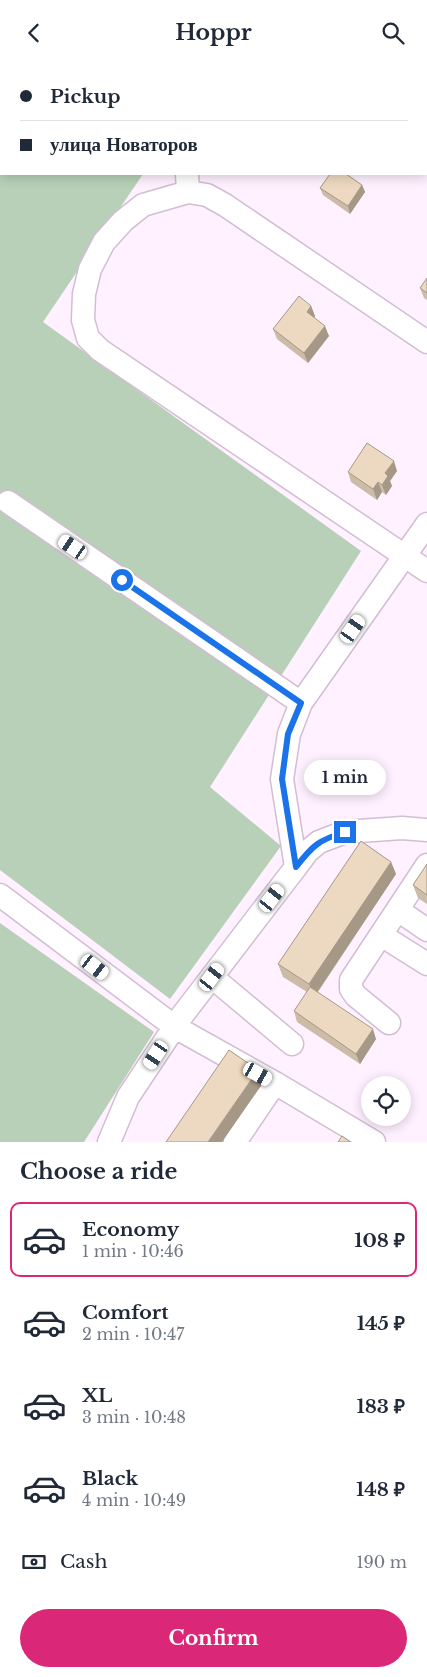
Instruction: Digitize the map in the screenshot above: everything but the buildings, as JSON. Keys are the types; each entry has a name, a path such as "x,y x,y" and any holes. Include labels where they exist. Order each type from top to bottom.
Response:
{"street":[{"path":"427,342 225,205 194,187 143,205 124,221 104,242 90,269 84,294 83,320 88,338 100,350 427,571"},
{"path":"8,502 301,703"},
{"path":"296,867 282,779 288,734 301,703 427,524"},
{"path":"109,1142 128,1097 175,1027 308,851 319,842 345,832 402,828 427,830"},
{"path":"389,1023 356,996 351,989 351,980 427,865"},
{"path":"0,895 175,1027 275,1083 374,1142"},
{"path":"398,910 427,930"},
{"path":"381,935 427,964"},
{"path":"212,977 292,1044"},
{"path":"235,1142 275,1083"}],"green space":[{"path":"0,175 142,175 43,322 361,551 210,787 281,846 170,999 0,870"},
{"path":"0,923 154,1032 84,1142 0,1142"}],"route":[{"path":"122,580 301,703 288,734 282,779 296,867 308,851 319,842 345,832"}]}
